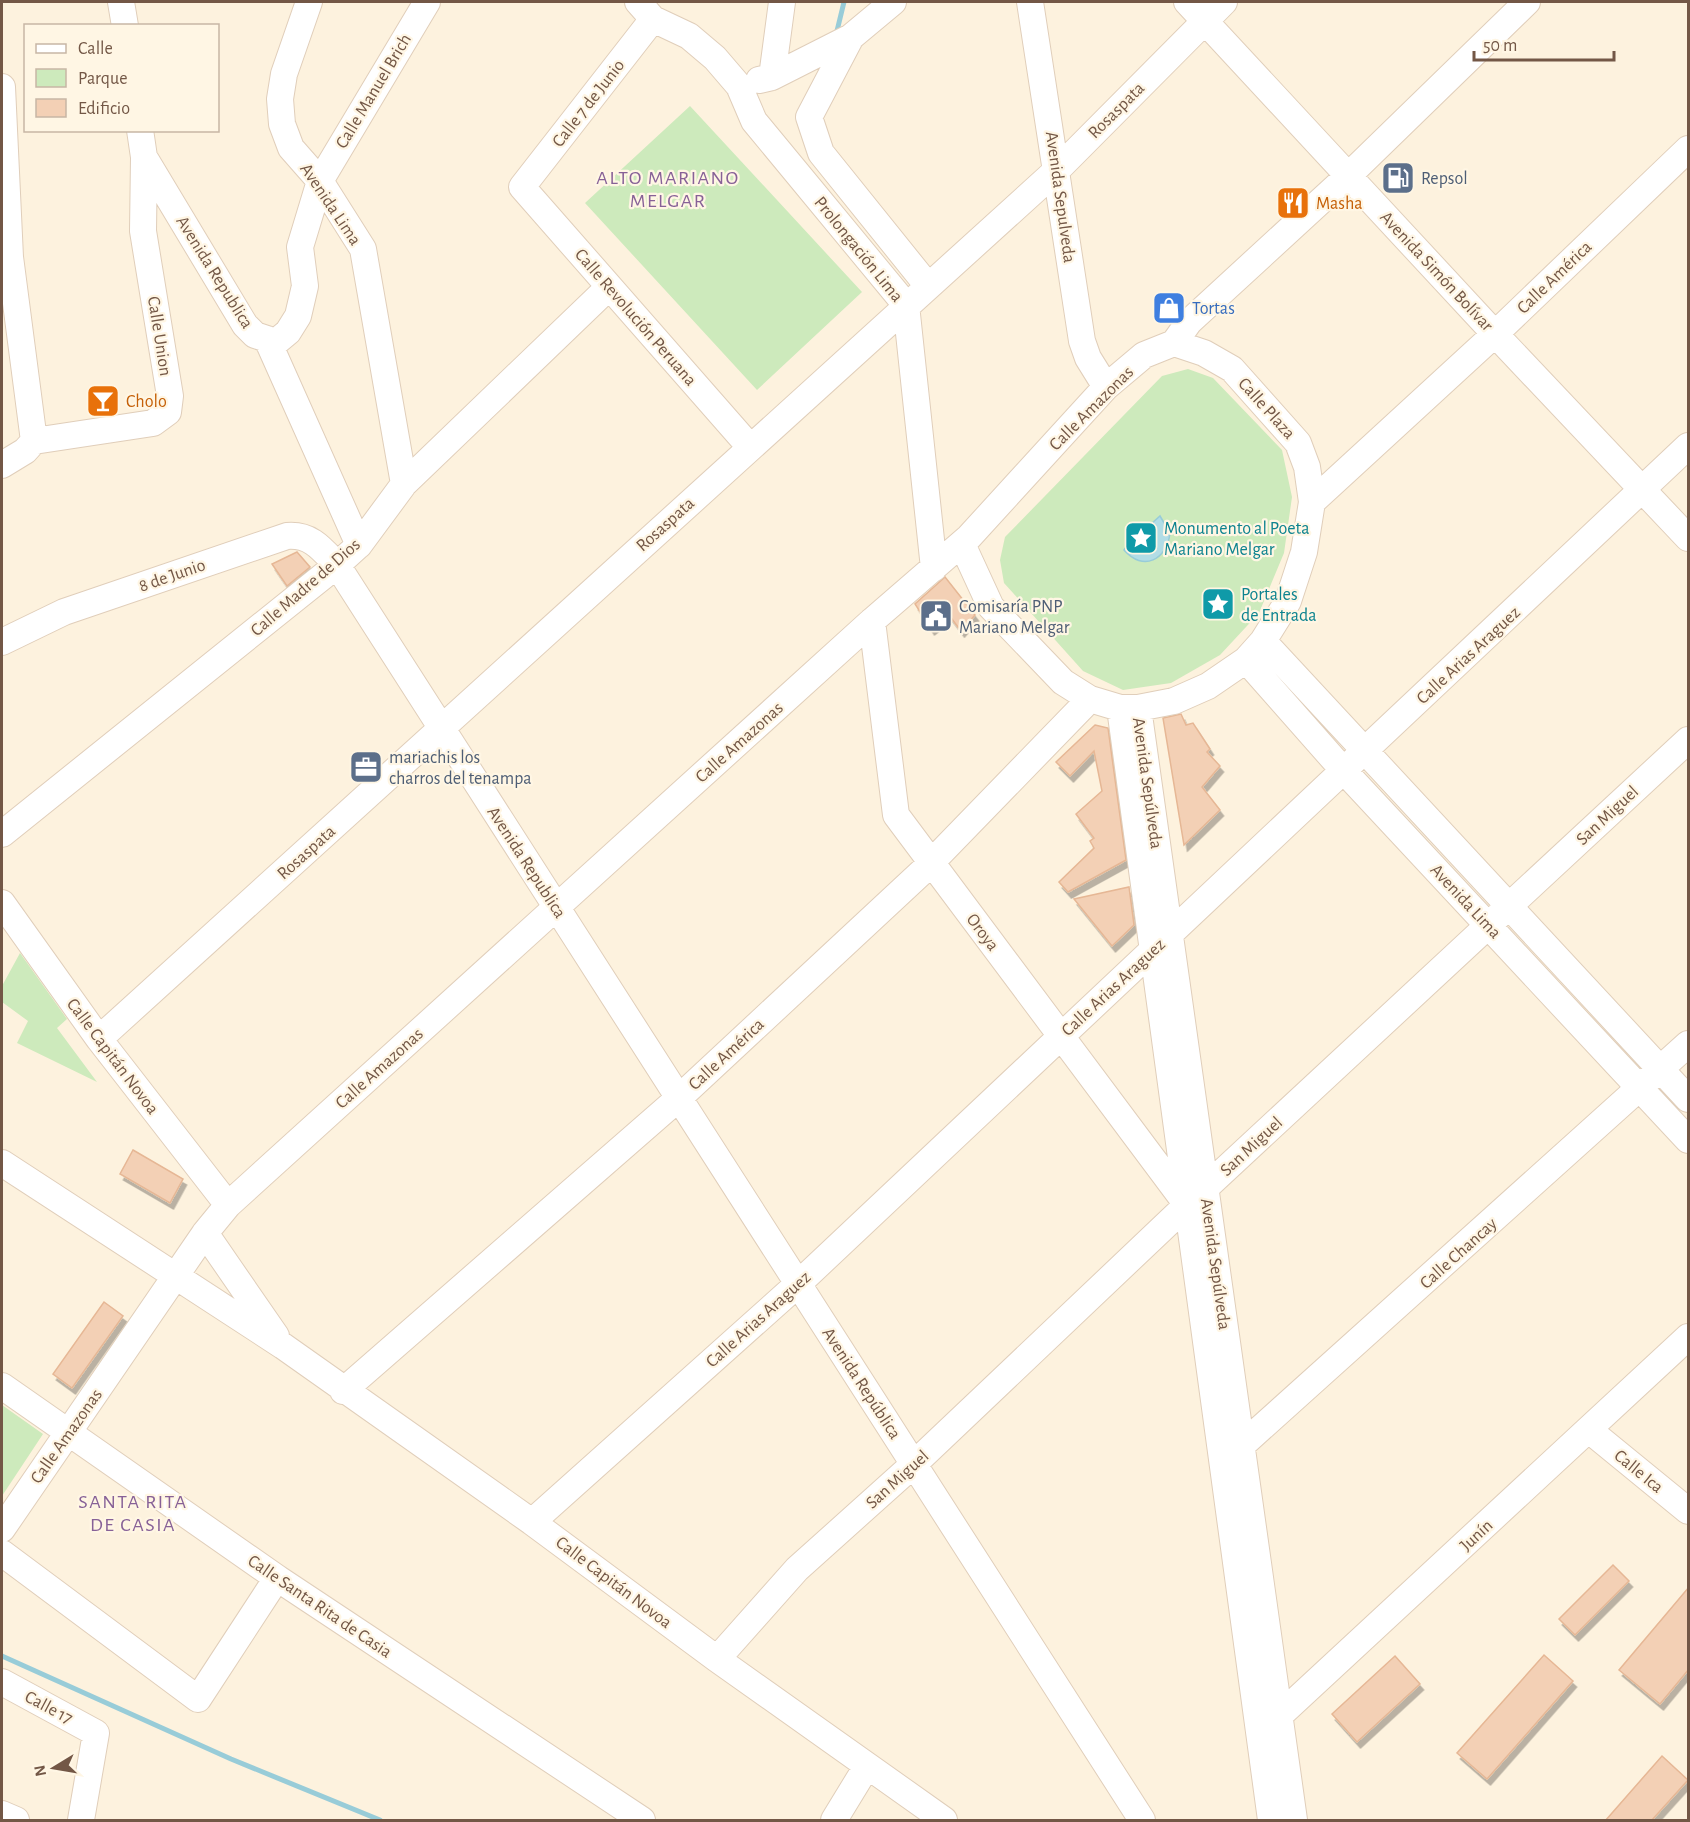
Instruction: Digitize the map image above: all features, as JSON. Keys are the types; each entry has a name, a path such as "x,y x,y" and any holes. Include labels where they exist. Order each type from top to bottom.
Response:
{"street":[{"path":"121,2 125,24"},
{"name":"Avenida Lima","path":"309,2 284,74 280,99 282,124 291,148 320,181 363,249 404,484"},
{"name":"Calle Manuel Brich","path":"320,181 427,2"},
{"path":"772,76 782,2"},
{"path":"739,86 772,76 851,37 893,2"},
{"name":"Avenida Sepulveda","path":"1030,2 1058,169 1082,342 1088,358 1106,387"},
{"name":"Avenida Simón Bolívar","path":"1187,2 1495,334 1689,538"},
{"name":"Rosaspata","path":"99,1039 1058,169 1224,2"},
{"name":"Calle Amazonas","path":"2,1529 205,1233 228,1205 872,621 962,544 1106,387 1144,356 1174,343 1189,322 1349,175 1527,2"},
{"name":"Prolongación Lima","path":"645,10 688,36 715,58 739,86 754,121 906,305 934,568"},
{"name":"Calle 7 de Junio","path":"522,187 645,10"},
{"path":"851,37 809,117 821,153 928,286"},
{"path":"2,87 6,258 34,441 25,451 2,465"},
{"name":"Avenida Republica","path":"140,132 144,157 244,325 255,335 276,342 288,332 298,316 305,286 300,247 320,181"},
{"name":"Calle América","path":"1312,502 1495,334 1689,149"},
{"name":"Calle Union","path":"34,441 153,423 168,412 170,396 143,231 144,157"},
{"name":"Calle Revolución Peruana","path":"522,187 750,447"},
{"name":"Calle Madre de Dios","path":"2,834 337,565 359,545 404,484 609,287"},
{"path":"267,339 359,545"},
{"name":"Calle Plaza","path":"962,544 991,607 1063,682 1090,699 1129,708 1174,701 1208,686 1246,660 1263,641 1288,601 1304,552 1312,502 1307,467 1298,442 1232,369 1204,353 1174,343"},
{"name":"Calle Arias Araguez","path":"532,1522 798,1284 1060,1035 1365,752 1689,446"},
{"name":"8 de Junio","path":"2,642 64,612 287,536 306,537 315,542 337,565"},
{"name":"Avenida Republica","path":"337,565 680,1097"},
{"name":"Oroya","path":"872,621 896,815 1060,1035 1196,1197"},
{"name":"Avenida Lima","path":"1263,641 1689,1099"},
{"name":"Avenida Lima","path":"1246,660 1344,771 1689,1140"},
{"name":"Calle América","path":"343,1391 680,1097 932,863 1090,699"},
{"name":"Avenida Sepúlveda","path":"1129,708 1268,1718 1271,1821"},
{"name":"San Miguel","path":"717,1659 798,1569 914,1464 1196,1197 1689,740"},
{"name":"Calle Capitán Novoa","path":"2,903 99,1039 228,1205"},
{"name":"Calle Chancay","path":"1231,1448 1640,1090 1689,1044"},
{"name":"Avenida República","path":"680,1097 1142,1821"},
{"name":"Calle Capitán Novoa","path":"2,1163 283,1346 343,1391 532,1522 717,1659 944,1821"},
{"name":"Calle Capitán Novoa","path":"205,1233 283,1346"},
{"name":"Junín","path":"1268,1718 1589,1430 1689,1336"},
{"name":"Calle Santa Rita de Casia","path":"2,1386 277,1578 642,1821"},
{"name":"Calle Ica","path":"1589,1430 1689,1511"},
{"path":"2,1552 198,1699 277,1578"},
{"name":"Calle 17","path":"2,1682 96,1733 81,1821"},
{"name":"Avenida Sepúlveda","path":"1268,1718 1294,1821"},
{"path":"834,1821 867,1766"},
{"path":"2,1814 16,1821"}],"green space":[{"path":"690,106 862,292 757,390 585,203"},
{"path":"1188,369 1213,378 1282,450 1292,497 1284,553 1259,613 1220,655 1171,683 1123,690 1083,671 1004,583 1000,560 1005,537 1162,376"},
{"path":"20,953 67,1019 57,1028 97,1082 17,1043 28,1021 2,1002 2,986"},
{"path":"2,1405 43,1434 2,1496"}],"water":[{"path":"1160,516 1170,533 1164,550 1153,560 1146,561 1131,557 1124,550 1132,539 1138,546 1147,546 1153,539 1154,527 1150,525"}],"building":[{"path":"297,552 310,567 287,586 272,564"},
{"path":"945,577 975,615 961,631 949,615 931,629 915,604"},
{"path":"1181,714 1186,725 1193,723 1210,749 1207,752 1220,766 1202,787 1220,810 1184,845 1163,718"},
{"path":"1095,725 1108,728 1126,860 1068,892 1059,882 1094,848 1090,841 1094,838 1076,814 1102,791 1094,751 1070,776 1056,762"},
{"path":"1129,887 1134,925 1112,946 1074,899"},
{"path":"133,1150 183,1179 170,1203 120,1174"},
{"path":"104,1302 123,1316 72,1388 53,1374"},
{"path":"1613,1565 1629,1581 1575,1635 1559,1619"},
{"path":"1689,1587 1689,1669 1660,1704 1619,1670"},
{"path":"1544,1655 1573,1681 1487,1779 1457,1753"},
{"path":"1395,1656 1420,1684 1357,1742 1332,1714"},
{"path":"1662,1756 1688,1780 1651,1821 1605,1821"}],"waterway":[{"path":"836,35 844,2"},
{"path":"2,1656 231,1759 380,1820"}],"place":[{"name":"Repsol","path":"1398,178"},
{"name":"Masha","path":"1293,203"},
{"name":"Tortas","path":"1169,308"},
{"name":"Cholo","path":"103,401"},
{"name":"Monumento al Poeta Mariano Melgar","path":"1141,538"},
{"name":"Portales de Entrada","path":"1218,604"},
{"name":"Comisaría PNP Mariano Melgar","path":"936,616"},
{"name":"mariachis los charros del tenampa","path":"366,767"}],"district":[{"name":"ALTO MARIANO MELGAR","path":"668,188"},
{"name":"SANTA RITA DE CASIA","path":"133,1512"}]}
